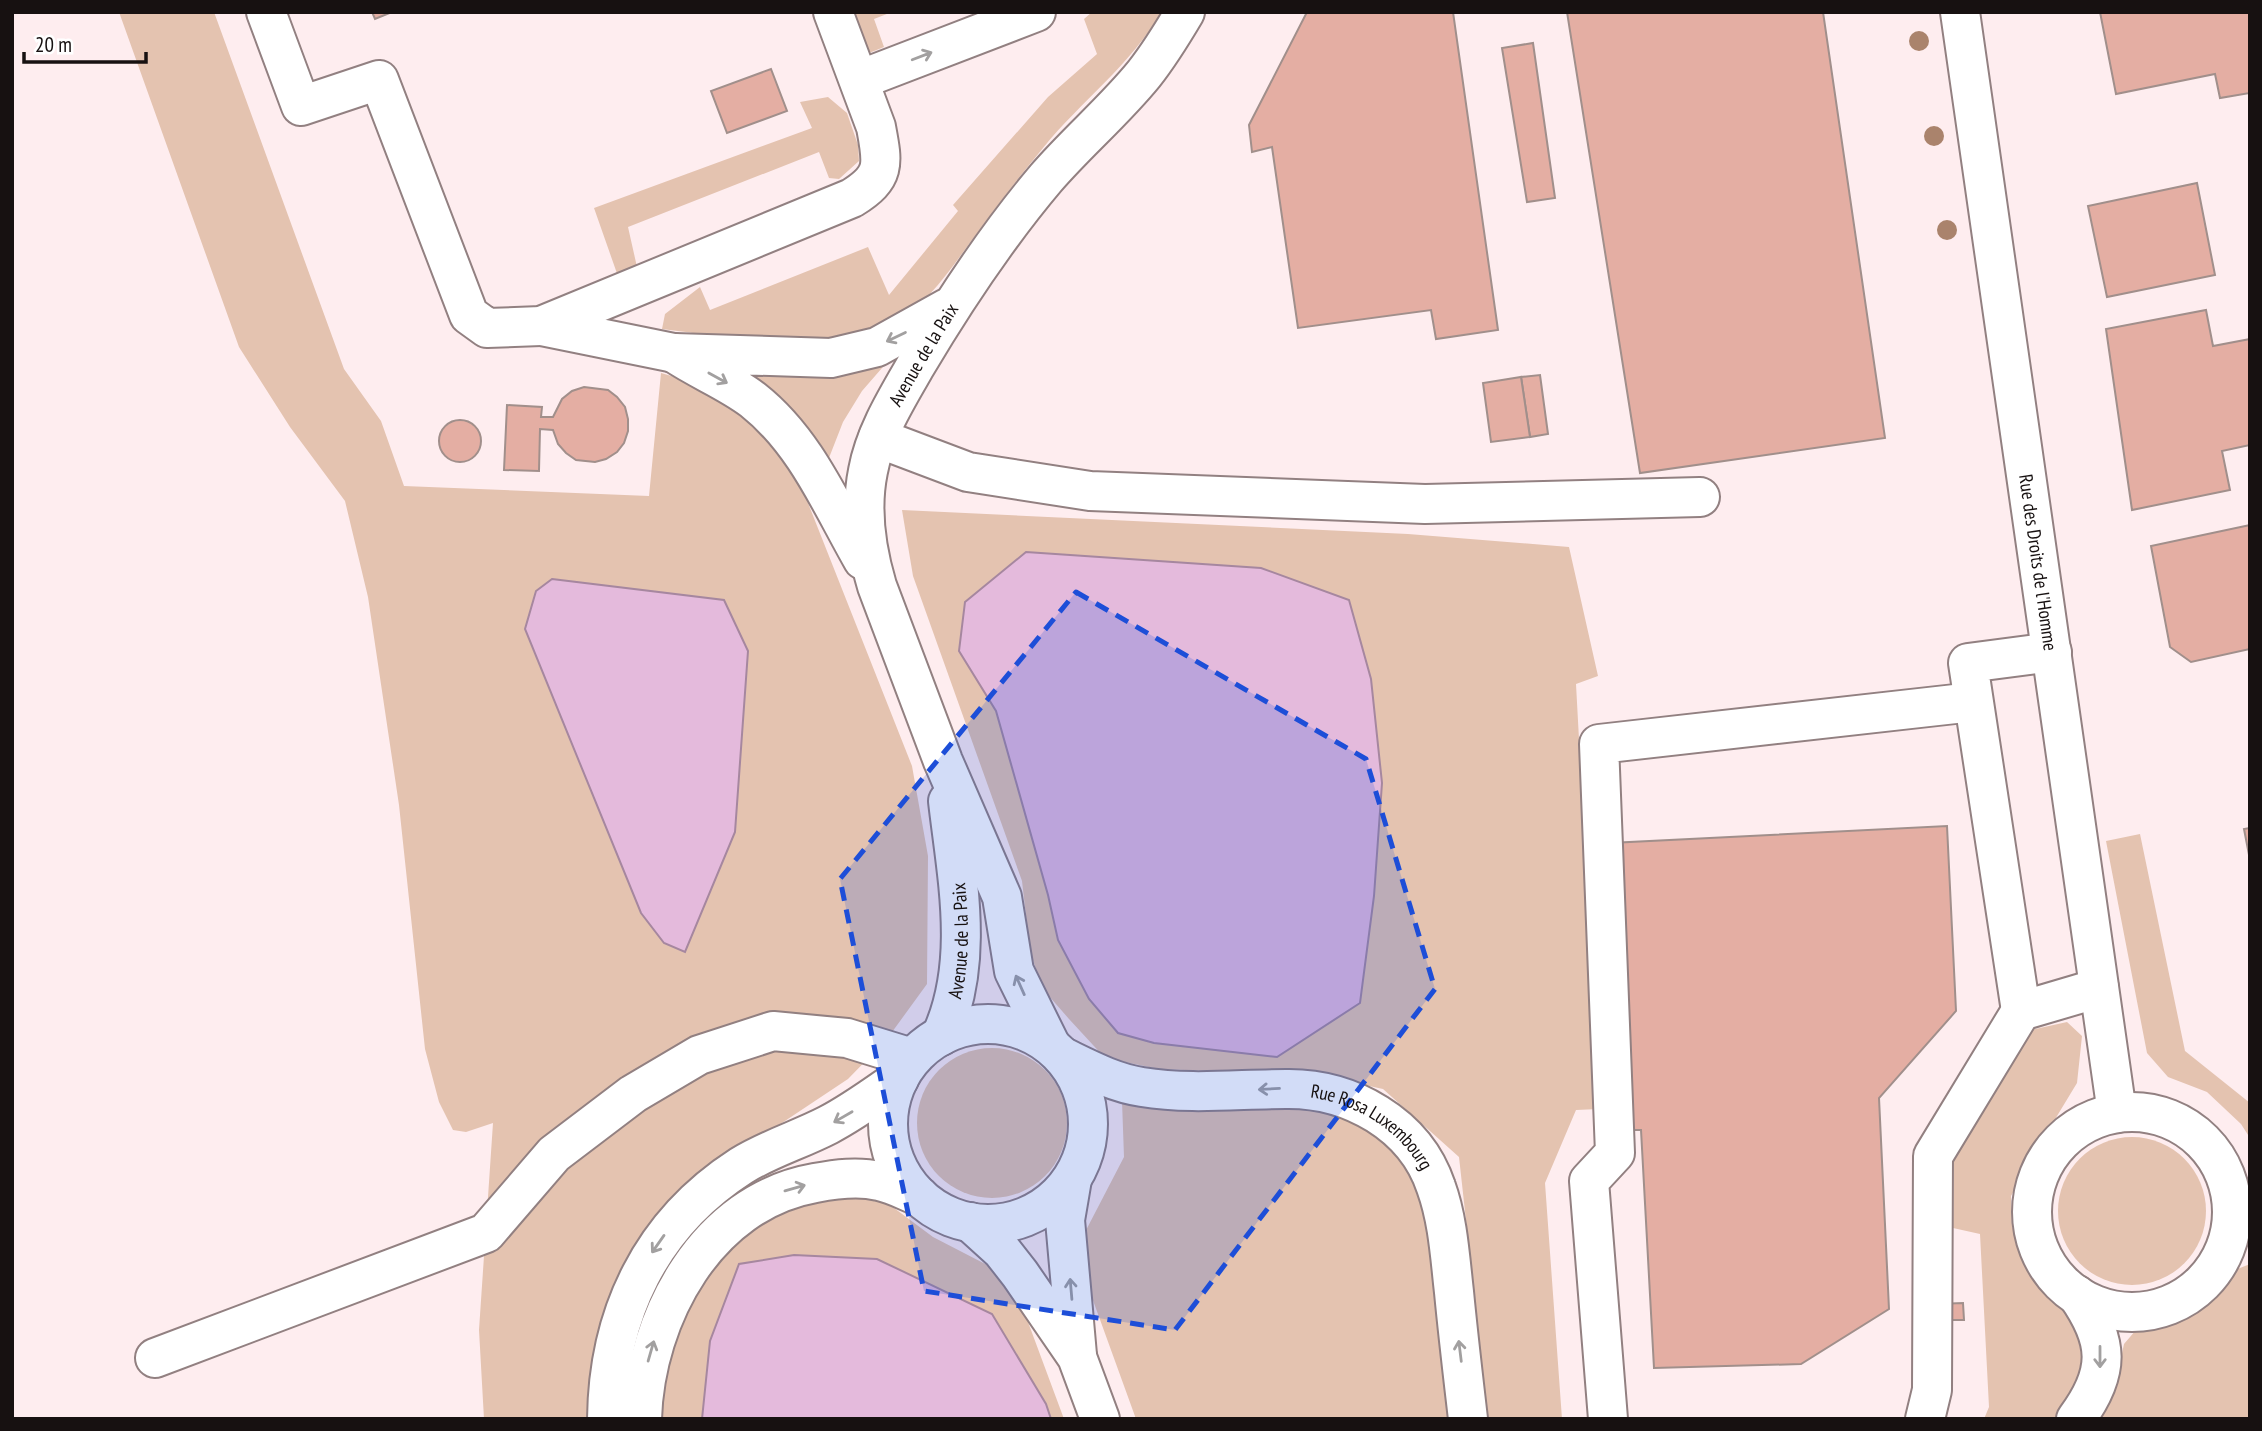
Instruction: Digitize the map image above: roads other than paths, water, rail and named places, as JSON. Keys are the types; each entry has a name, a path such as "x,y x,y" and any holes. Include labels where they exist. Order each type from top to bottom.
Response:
{"main road":[{"path":"266,12 301,106 379,80 469,315 487,328 541,326 674,353 831,358 877,347 955,303"},
{"path":"541,326 852,198 878,178 880,145 876,127 833,12"},
{"path":"859,80 1036,12"},
{"name":"Avenue de la Paix","path":"1057,1052 1014,971 1002,897 943,761 877,586 869,560 865,530 868,470 878,438 898,397 955,303 1045,179 1143,75 1185,12"},
{"name":"Rue des Droits de l'Homme","path":"1961,12 2117,1112"},
{"path":"674,353 752,399 790,435 877,586"},
{"path":"878,438 968,472 1090,491 1425,504 1700,497"},
{"path":"1925,1419 1932,1390 1933,1156 2021,1011 1968,663 2052,652"},
{"path":"1608,1419 1590,1181 1615,1153 1599,744 1973,702"},
{"name":"Avenue de la Paix","path":"917,1057 953,1004 962,930 943,761"},
{"path":"2021,1011 2099,988"},
{"path":"607,1419 609,1373 620,1322 640,1273 671,1227 704,1194 740,1167 844,1116 917,1057 978,1024 1004,1025 1029,1032 1057,1052 1072,1069 1084,1095 1088,1124 1084,1153 1072,1179 1065,1220 1077,1357"},
{"path":"155,1358 486,1233 554,1154 633,1094 699,1055 773,1031 847,1038 917,1057"},
{"name":"Rue Rosa Luxembourg","path":"1057,1052 1100,1074 1142,1087 1199,1092 1287,1088 1312,1090 1353,1101 1386,1118 1415,1149 1428,1168 1442,1206 1468,1419"},
{"path":"917,1057 890,1105 889,1133 891,1147 902,1174 919,1196"},
{"path":"2117,1112 2143,1112 2180,1124 2210,1148 2223,1170 2241,1223 2214,1269 2196,1288 2175,1302 2150,1310 2124,1311 2099,1306 2077,1295 2057,1278 2038,1246 2032,1221 2033,1196 2040,1172 2061,1140 2093,1119 2117,1112"},
{"path":"642,1419 649,1356 667,1309 695,1262 730,1223 757,1204 785,1191 838,1179 879,1181 919,1196 943,1213 970,1222 999,1223 1027,1216 1052,1200 1072,1179"},
{"path":"970,1222 1002,1251 1077,1357 1100,1419"},
{"path":"2076,1419 2094,1390 2101,1360 2098,1330 2077,1295"}]}
